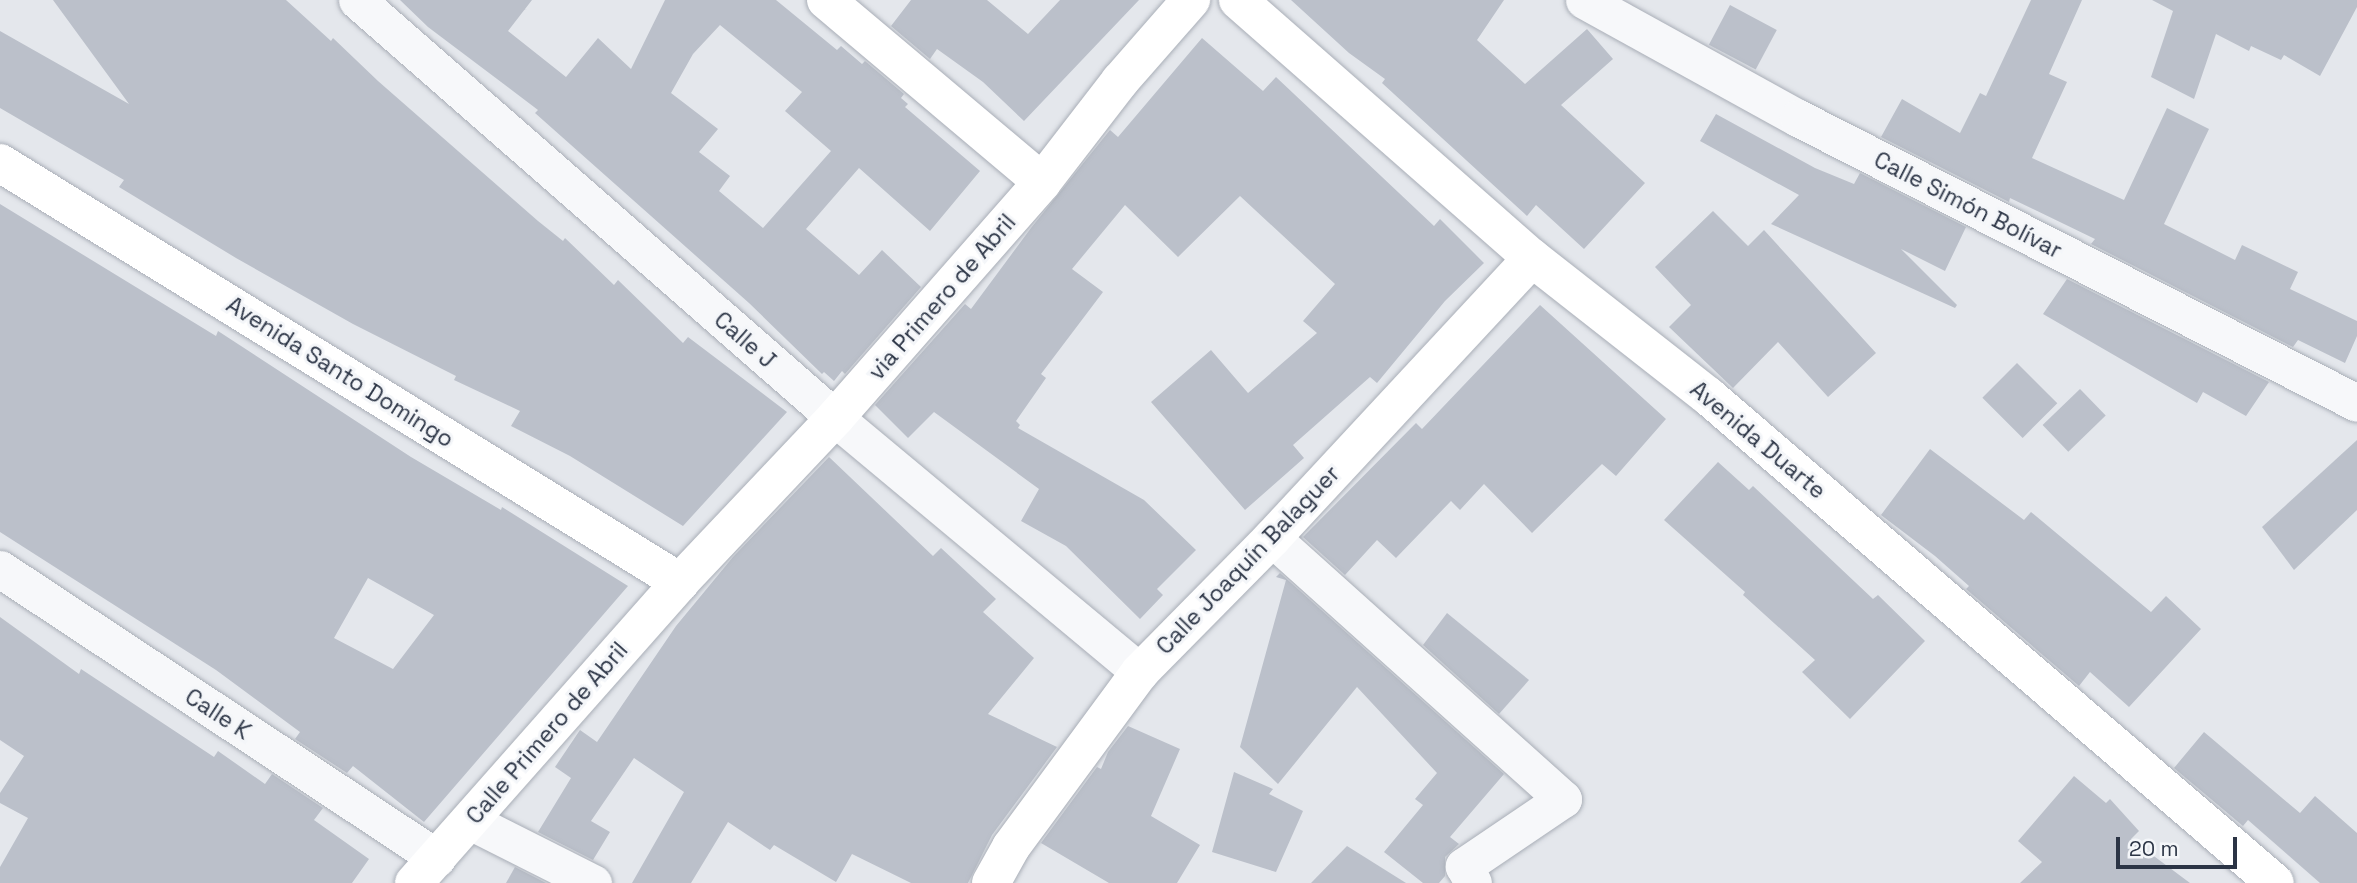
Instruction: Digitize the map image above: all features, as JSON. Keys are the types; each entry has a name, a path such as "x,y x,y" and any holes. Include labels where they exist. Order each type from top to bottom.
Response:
{"main road":[{"path":"826,0 1042,183"},
{"name":"via Primero de Abril","path":"680,582 835,418 1042,183 1120,81 1191,0"},
{"name":"Avenida Duarte","path":"1237,0 1532,258 1708,396 2275,883"},
{"name":"Avenida Santo Domingo","path":"0,163 680,582"},
{"name":"Calle Joaquín Balaguer","path":"991,883 1011,847 1140,672 1272,538 1532,258"},
{"name":"Calle Primero de Abril","path":"425,871 680,582"}],"street":[{"name":"Calle J","path":"357,0 835,418 1140,672"},
{"name":"Calle Simón Bolívar","path":"1584,0 1810,124 2357,403"},
{"path":"1272,538 1563,799 1464,866 1473,883"},
{"name":"Calle K","path":"0,569 425,871"},
{"path":"470,821 593,883"}],"building":[{"path":"53,0 286,0 331,41 333,38 378,81 538,221 563,241 565,238 614,285 618,280 683,343 688,337 787,412 683,526 570,456 511,426 520,411 454,380 456,376 353,324 236,258 119,187 124,180 0,108 0,31 129,104"},
{"path":"400,0 532,0 508,31 566,77 598,38 631,69 665,0 776,0 837,50 841,46 862,64 865,61 904,94 901,98 908,104 905,107 980,171 930,231 859,168 806,229 859,275 882,250 921,287 845,374 842,371 834,381 824,372 822,374 749,303 535,113 538,110 428,27","holes":["720,25 802,92 785,111 831,151 763,228 719,191 730,176 699,152 718,129 671,93 693,54"]},
{"path":"911,0 987,0 1028,34 1060,0 1139,0 1024,121 983,82 937,49 930,59 891,26"},
{"path":"1291,0 1504,0 1477,40 1525,84 1587,29 1613,59 1561,105 1645,183 1584,249 1536,205 1527,216 1382,83 1385,79 1349,53"},
{"path":"2031,0 2082,0 2049,74 2067,82 2032,158 2124,200 2167,108 2209,129 2164,224 2235,260 2242,245 2298,272 2290,289 2357,321 2357,336 2345,363 2298,340 2293,347 2091,244 2095,239 2010,198 2009,202 1881,137 1902,99 1960,133 1980,93 1986,96"},
{"path":"2152,0 2357,0 2357,7 2320,76 2284,55 2281,60 2251,46 2249,51 2216,34 2194,99 2151,77 2173,11"},
{"path":"1730,5 1777,30 1756,70 1709,45"},
{"path":"1202,38 1263,91 1276,77 1434,226 1440,219 1484,263 1445,301 1377,383 1370,377 1293,445 1304,458 1245,510 1151,402 1211,350 1248,393 1317,333 1303,321 1335,284 1240,196 1178,257 1125,205 1072,269 1103,292 1041,374 1046,378 1016,421 1020,425 1018,428 1144,500 1196,550 1157,589 1163,595 1140,619 1066,546 1021,521 1039,489 934,412 908,438 875,405 965,304 971,309 1031,228 1110,130 1118,137"},
{"path":"1716,114 1815,168 1854,184 1860,173 1966,227 1945,271 1901,249 1957,305 1955,308 1771,224 1799,195 1700,141"},
{"path":"0,204 216,336 218,331 411,457 501,510 502,507 628,586 424,822 353,766 347,773 295,739 300,732 216,670 0,532","holes":["368,578 434,615 393,669 334,638"]},
{"path":"1713,211 1748,246 1764,230 1876,353 1828,397 1778,342 1733,388 1669,327 1691,305 1655,267"},
{"path":"2067,279 2269,382 2246,416 2203,392 2197,403 2043,314"},
{"path":"1540,305 1666,419 1616,476 1602,464 1532,533 1484,484 1460,510 1451,501 1396,558 1377,540 1345,575 1303,537 1416,423 1422,429"},
{"path":"2017,363 2057,403 2023,438 1982,398"},
{"path":"2080,389 2106,416 2068,452 2043,425"},
{"path":"2357,440 2357,510 2294,570 2262,527"},
{"path":"1930,449 2024,520 2031,512 2151,612 2166,596 2201,629 2129,707 2090,672 2079,686 1966,589 1969,586 1935,556 1881,515"},
{"path":"829,457 933,556 941,548 996,599 983,612 1034,658 988,714 1057,747 992,835 968,883 911,883 852,854 836,882 774,845 770,850 728,822 691,883 632,883 684,792 634,758 591,821 610,832 593,860 538,832 571,778 555,767 580,730 597,742 676,626 733,557"},
{"path":"1718,462 1749,490 1753,486 1873,599 1878,595 1925,641 1850,719 1802,672 1815,660 1743,595 1745,592 1664,520"},
{"path":"1280,573 1504,774 1450,837 1459,844 1445,857 1445,876 1439,883 1423,883 1384,852 1423,805 1415,799 1437,773 1357,687 1278,784 1240,747 1286,580 1276,577"},
{"path":"1447,613 1529,680 1499,714 1423,645"},
{"path":"0,617 79,674 81,669 214,757 218,751 265,784 272,774 323,808 314,820 369,859 352,883 0,883 0,867 28,818 0,803 0,793 24,756 0,740"},
{"path":"1128,726 1180,749 1151,816 1200,845 1177,883 1109,883 1041,843 1097,767 1101,769 1108,752"},
{"path":"2204,732 2300,813 2315,796 2357,833 2357,883 2320,883 2248,820 2243,826 2174,768"},
{"path":"1234,772 1273,789 1269,794 1303,811 1276,872 1212,852"},
{"path":"2074,776 2106,803 2110,799 2139,831 2131,839 2190,883 2020,883 2042,862 2018,841"},
{"path":"1347,846 1406,883 1311,883"},
{"path":"515,867 546,883 506,883"}]}
